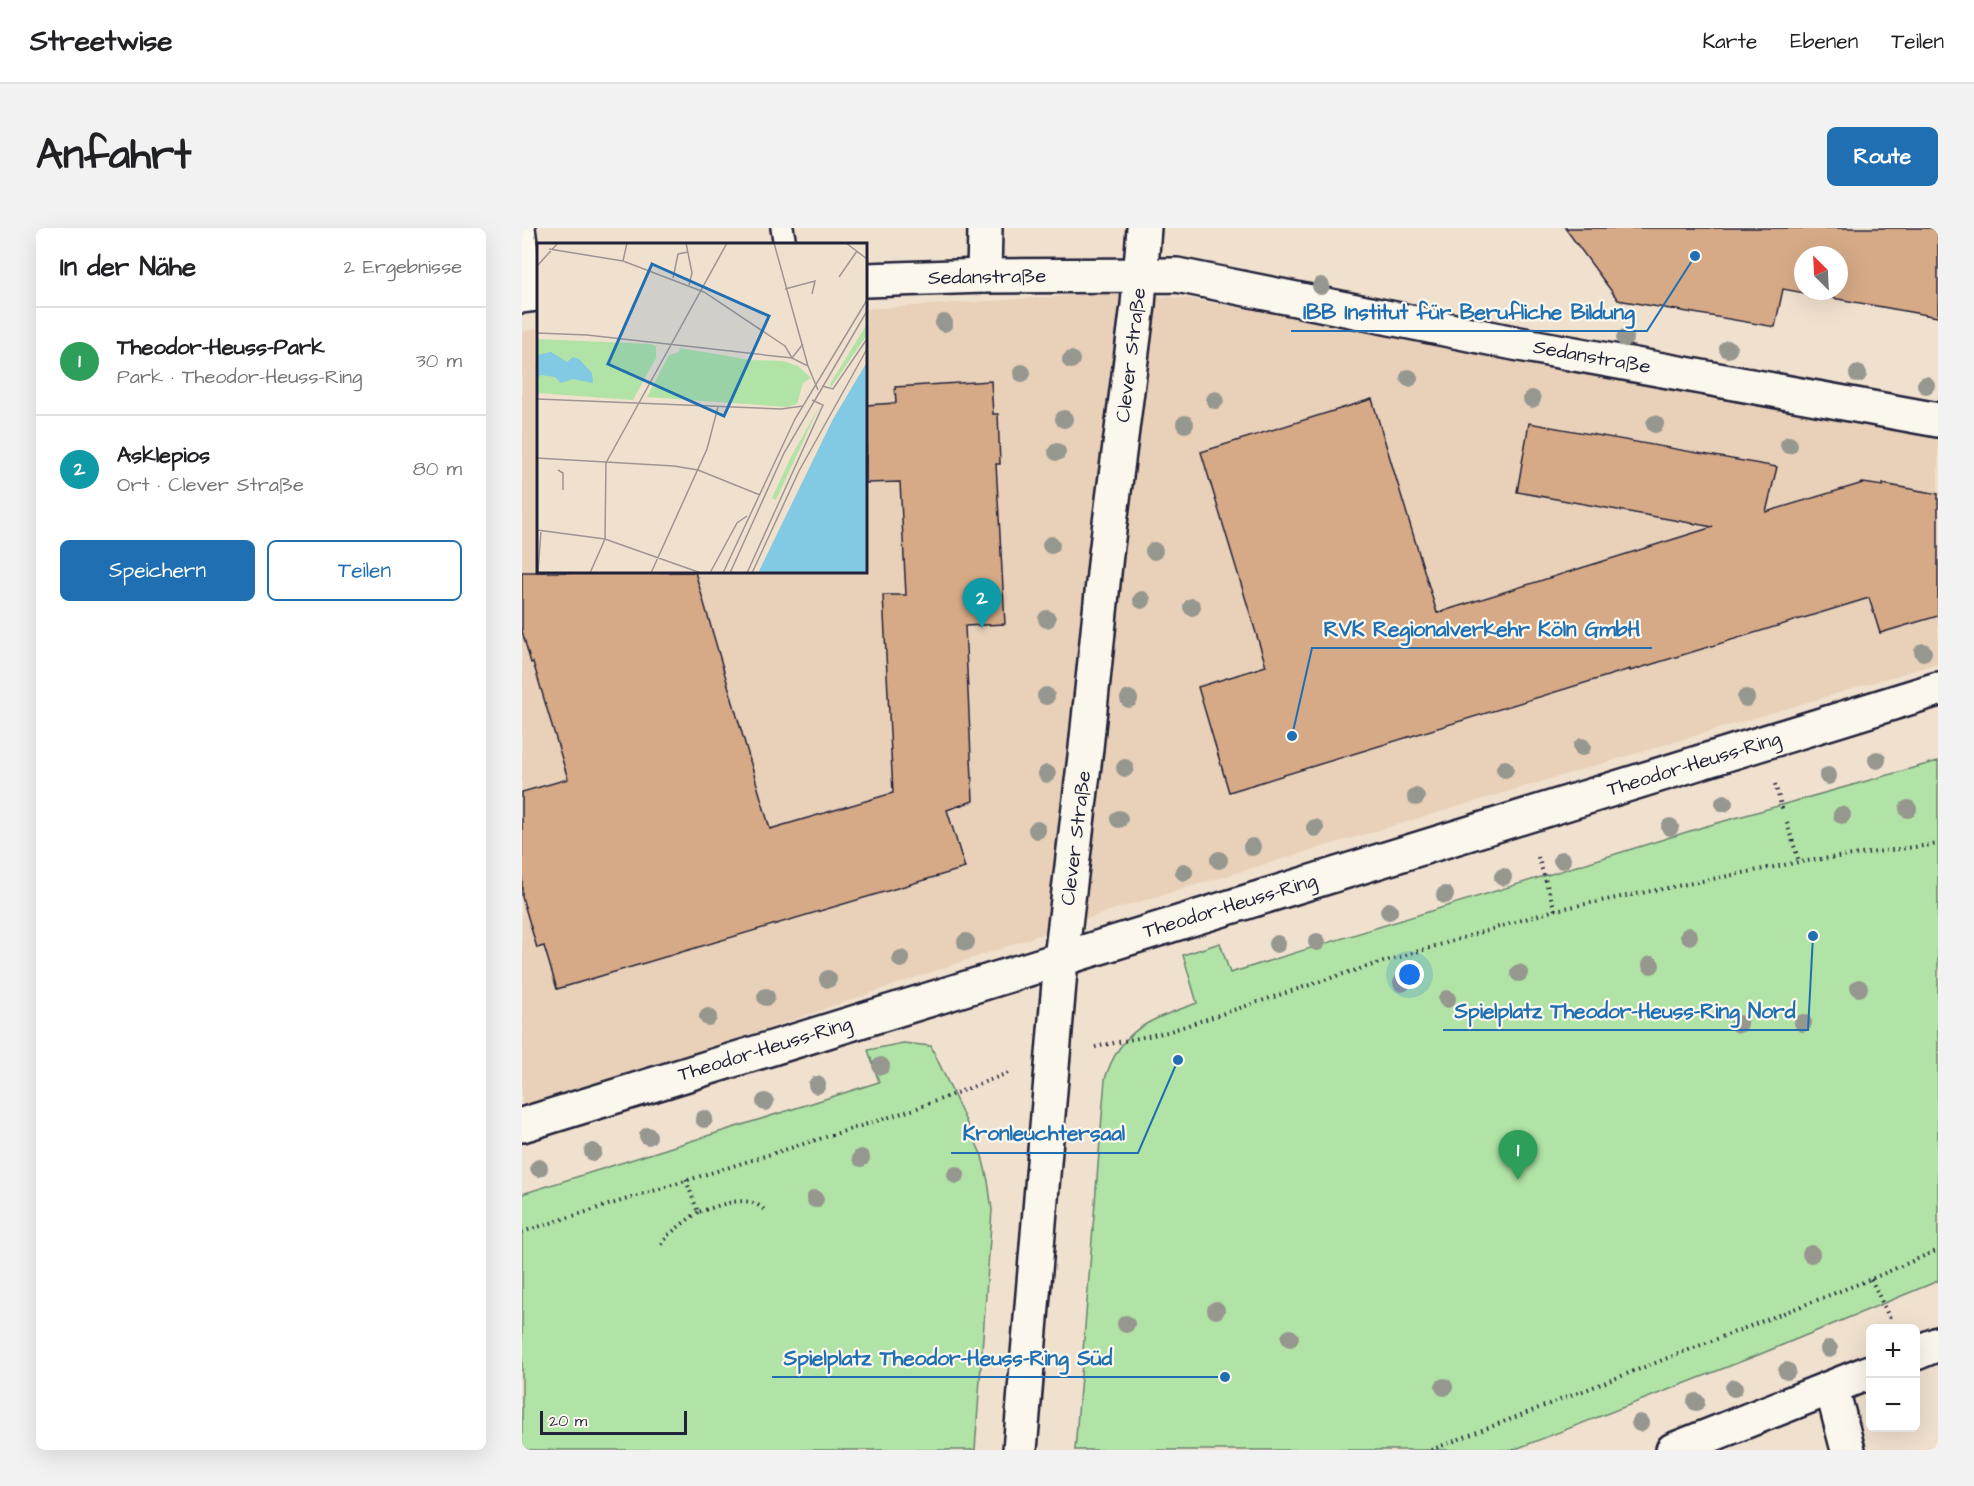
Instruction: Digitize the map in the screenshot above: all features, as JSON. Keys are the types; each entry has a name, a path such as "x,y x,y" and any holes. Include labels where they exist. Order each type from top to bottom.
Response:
{"street":[{"path":"984,276 986,228"},
{"name":"Sedanstraße","path":"867,280 984,276 1108,276 1141,264 1177,275 1514,343 1938,420"},
{"name":"Clever Straße","path":"1020,1450 1061,959 1141,264"},
{"name":"Theodor-Heuss-Ring","path":"522,1125 1938,689"},
{"path":"1920,1351 1938,1344"},
{"path":"1673,1450 1866,1374"},
{"path":"1832,1389 1848,1450"}],"lane":[{"path":"524,228 531,295"},
{"path":"782,228 785,243"}],"path":[{"path":"1524,815 1555,910"},
{"path":"1787,823 1799,862"},
{"path":"522,1232 915,1109 1053,1055 1167,1032 1344,974 1555,910 1799,862 1938,844"},
{"path":"686,1180 698,1212"},
{"path":"662,1245 668,1235 698,1212 747,1199 759,1204 766,1212"},
{"path":"1431,1450 1871,1279 1938,1250"},
{"path":"1871,1279 1893,1324"}],"shaded area":[{"path":"1112,293 1184,298 1938,426 1938,663 1112,910 522,1113 522,331 537,329 537,573 867,573 867,309"}],"green space":[{"path":"1938,761 1938,1281 1758,1355 1513,1450 1075,1450 1105,1079 1120,1048 1129,1037 1152,1021 1197,1003 1183,955 1220,943 1230,973 1703,827"},
{"path":"903,1043 931,1046 982,1156 988,1181 992,1210 975,1450 522,1450 522,1194 879,1082 868,1050"}],"building":[{"path":"1565,228 1938,228 1938,317 1844,300 1848,300 1848,246 1794,246 1794,291 1783,289 1775,327 1618,300"},
{"path":"991,381 993,414 998,414 1000,464 996,464 1005,624 965,626 973,801 947,810 965,868 557,989 544,946 537,948 522,897 522,792 568,779 522,631 522,572 695,573 770,829 893,793 883,595 906,595 900,482 867,483 867,405 896,403 895,387"},
{"path":"1372,399 1437,613 1713,527 1517,492 1529,423 1777,467 1766,512 1863,483 1883,486 1883,484 1938,494 1938,616 1880,633 1869,598 1229,792 1198,687 1266,666 1201,452"}],"place":[{"name":"IBB Institut für Berufliche Bildung","path":"1695,256"},
{"name":"Asklepios","path":"982,628"},
{"name":"RVK Regionalverkehr Köln GmbH","path":"1292,736"},
{"name":"Spielplatz Theodor-Heuss-Ring Nord","path":"1813,936"},
{"name":"Kronleuchtersaal","path":"1178,1060"},
{"name":"Theodor-Heuss-Park","path":"1518,1180"},
{"name":"Spielplatz Theodor-Heuss-Ring Süd","path":"1225,1377"}]}
